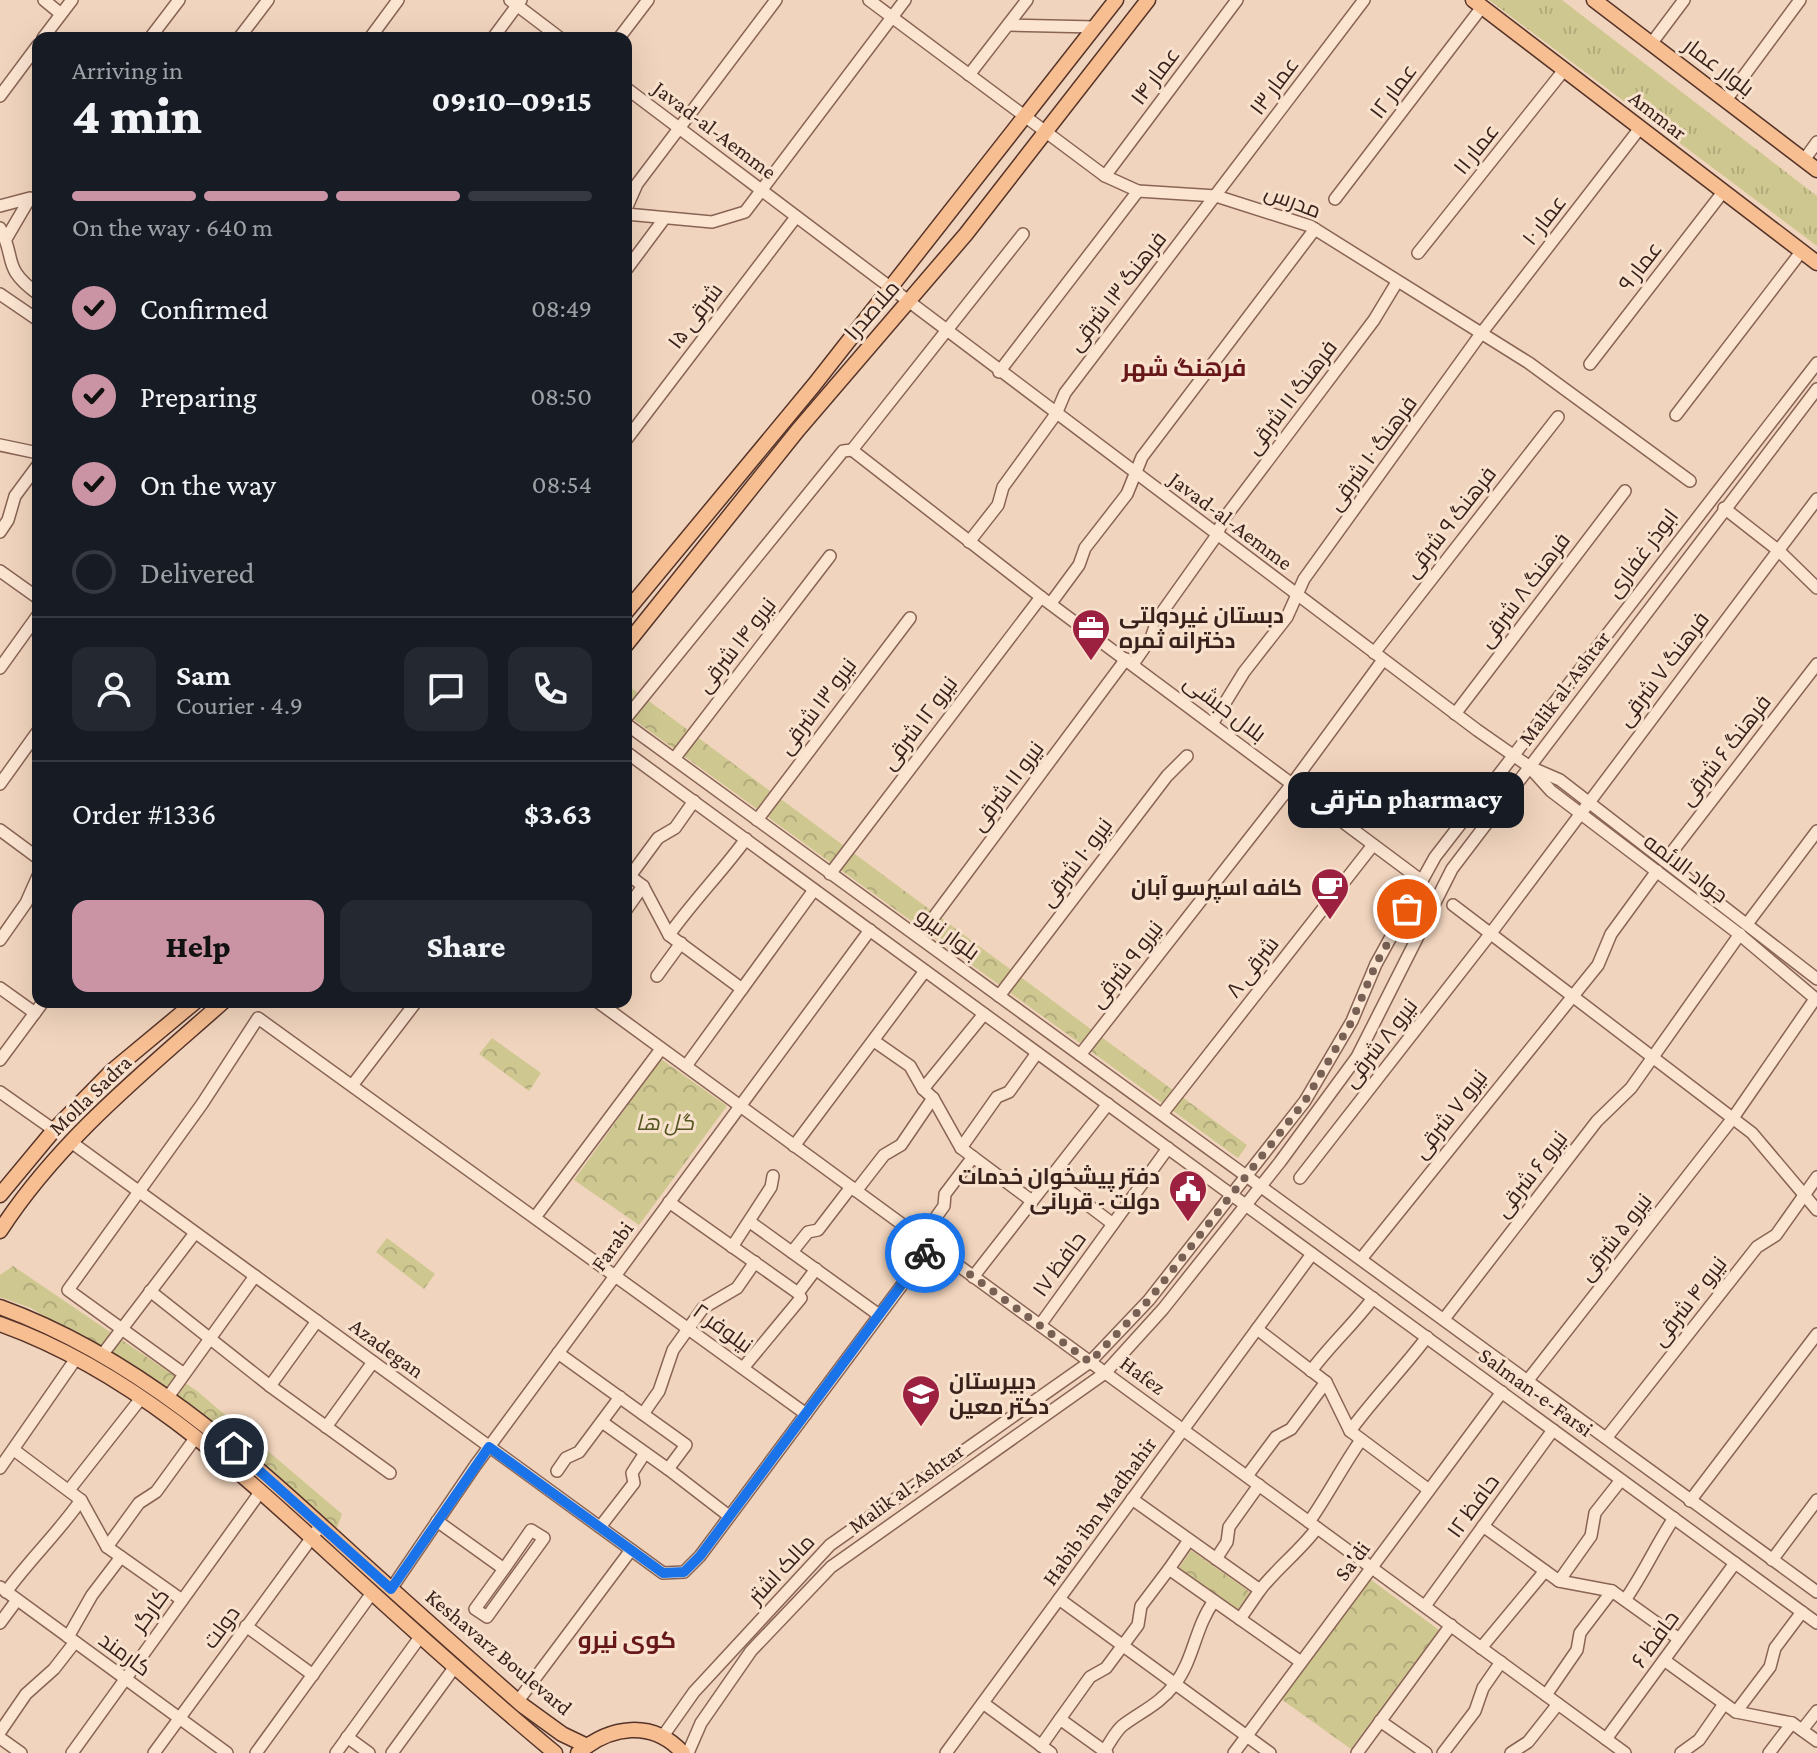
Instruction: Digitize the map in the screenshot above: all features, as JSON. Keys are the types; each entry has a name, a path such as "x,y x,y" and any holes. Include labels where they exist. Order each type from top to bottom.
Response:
{"main road":[{"name":"ملاصدرا","path":"632,605 890,288 1116,0"},
{"name":"ملاصدرا","path":"632,638 798,430 966,234 1148,0"},
{"name":"بلوار عمار","path":"1594,0 1817,170"},
{"name":"Ammar","path":"1478,4 1817,263"},
{"name":"Molla Sadra","path":"0,1195 54,1130 112,1071 188,1008"},
{"name":"Molla Sadra","path":"0,1231 71,1142 114,1099 216,1008"},
{"name":"Keshavarz Boulevard","path":"0,1307 32,1319 102,1355 168,1397 258,1468 372,1593 454,1668 555,1753"},
{"name":"Keshavarz Boulevard","path":"0,1324 33,1336 142,1397 391,1589 518,1701 583,1749"},
{"path":"583,1749 618,1730 641,1729 663,1736 686,1753"}],"street":[{"path":"44,0 61,14"},
{"path":"48,32 72,0"},
{"path":"155,32 179,0"},
{"path":"244,32 268,0"},
{"path":"374,32 398,0"},
{"path":"624,32 648,0"},
{"path":"632,197 637,184 776,0"},
{"name":"مدرس","path":"869,0 1105,176 1138,191 1216,196 1315,229 1538,370 1690,481"},
{"path":"632,213 712,222 745,212 905,0"},
{"path":"969,75 1027,0"},
{"name":"عمار ۱۴","path":"1105,176 1237,0"},
{"name":"عمار ۱۳","path":"1216,196 1364,0"},
{"path":"1651,44 1684,0"},
{"path":"1726,100 1800,0"},
{"path":"497,32 516,2 553,32"},
{"name":"عمار ۱۲","path":"1335,199 1478,4"},
{"path":"1008,25 1095,27"},
{"path":"0,96 32,53"},
{"name":"عمار ۱۱","path":"1418,253 1564,70"},
{"name":"Javad-al-Aemme","path":"632,93 945,332 1455,714 1530,767 1560,780 1665,861 1743,929 1817,979"},
{"name":"عمار ۱۰","path":"1480,335 1640,128"},
{"path":"1804,160 1817,142"},
{"path":"999,372 1138,191"},
{"name":"عمار ۹","path":"1590,364 1723,192"},
{"path":"32,195 3,234 8,262 22,283 32,290"},
{"name":"فرهنگ ۱۳ شرقی","path":"969,542 998,505 1003,487 1056,414 1065,393 1216,196"},
{"path":"0,206 30,198"},
{"name":"۱۵ شرقی","path":"632,432 796,217"},
{"path":"632,262 664,219"},
{"name":"نیرو ۱۲ شرقی","path":"830,874 1046,600 1079,565 1085,548 1127,494 1142,457 1315,229"},
{"path":"632,711 843,451 852,450 1023,234"},
{"path":"1676,415 1801,252"},
{"name":"فرهنگ ۱۱ شرقی","path":"1130,662 1151,638 1158,618 1217,535 1223,520 1374,320 1397,282"},
{"path":"0,294 32,316"},
{"name":"فرهنگ ۱۰ شرقی","path":"1212,724 1244,672 1287,617 1304,579 1480,335"},
{"name":"ابوذر غفاری","path":"1246,1175 1305,1101 1352,1021 1376,964 1435,857 1817,363"},
{"name":"Malik al-Ashtar","path":"686,1753 701,1723 751,1651 831,1567 1105,1373 1163,1309 1261,1186 1357,1057 1452,869 1817,389"},
{"name":"فرهنگ ۹ شرقی","path":"1292,784 1379,656 1558,417"},
{"path":"0,445 32,452"},
{"name":"بلال حبشی","path":"852,450 969,542 1422,881"},
{"path":"0,532 8,520 15,496 32,473"},
{"name":"فرهنگ ۸ شرقی","path":"1455,714 1625,491"},
{"name":"فرهنگ ۷ شرقی","path":"1580,813 1817,499"},
{"path":"1724,508 1779,551 1817,588"},
{"name":"نیرو ۱۴ شرقی","path":"674,759 830,556"},
{"path":"0,571 32,594"},
{"name":"نیرو ۱۳ شرقی","path":"757,820 910,618"},
{"path":"0,668 32,623"},
{"name":"نیرو ۱۱ شرقی","path":"919,937 1130,662"},
{"name":"فرهنگ ۶ شرقی","path":"1665,861 1817,664"},
{"name":"بلوار نیرو","path":"632,728 1246,1175"},
{"path":"0,784 32,743"},
{"name":"نیرو ۱۰ شرقی","path":"999,996 1167,776 1187,756"},
{"name":"بلوار نیرو","path":"632,761 694,801 1231,1194"},
{"name":"جواد الائمه","path":"1530,767 1551,791 1657,871 1743,929 1816,1000"},
{"name":"نیرو ۹ شرقی","path":"1080,1055 1292,784"},
{"path":"632,870 658,838 675,828 694,801"},
{"name":"نیرو ۸ شرقی","path":"1300,1178 1491,933 1580,813"},
{"path":"0,830 32,854"},
{"name":"نیرو ۶ شرقی","path":"1444,1319 1597,1121 1631,1088 1654,1058 1743,929 1817,831"},
{"path":"669,935 702,888 719,875 746,839"},
{"name":"۸ شرقی","path":"1162,1114 1373,845"},
{"name":"نیرو ۷ شرقی","path":"1361,1259 1598,965 1611,934 1657,871"},
{"path":"632,878 643,886 669,935 742,989"},
{"path":"632,902 643,886"},
{"path":"0,940 32,890"},
{"path":"686,1066 814,890"},
{"path":"1453,905 1752,1133 1817,1210"},
{"name":"Farabi","path":"391,1589 489,1447 870,930"},
{"path":"657,976 681,943"},
{"path":"794,1146 925,971"},
{"path":"0,988 35,1013"},
{"name":"نیرو ۵ شرقی","path":"1528,1380 1733,1118 1816,1000"},
{"path":"0,1060 39,1008"},
{"path":"354,1083 411,1008"},
{"name":"Hafez","path":"606,1008 1625,1753"},
{"path":"923,1089 984,1014"},
{"name":"نیلوفر ۲","path":"140,1192 258,1018 354,1083 460,1166 470,1168 806,1414"},
{"path":"874,1041 910,1066 923,1089 933,1098 961,1148 1032,1201"},
{"path":"536,1216 661,1049"},
{"path":"961,1148 997,1097 1009,1092 1037,1053"},
{"path":"0,1092 54,1130"},
{"path":"792,1252 808,1232 818,1230 884,1155 901,1145 933,1098"},
{"path":"973,1277 1108,1104"},
{"name":"Azadegan","path":"71,1142 663,1573 684,1572 729,1516"},
{"name":"حافظ ۱۷","path":"1040,1325 1168,1148"},
{"path":"921,1238 944,1206 945,1194 973,1157"},
{"path":"1231,1194 1246,1175"},
{"name":"Salman-e-Farsi","path":"1246,1175 1817,1592"},
{"path":"732,1247 771,1187 773,1176"},
{"path":"1051,1177 1113,1224"},
{"name":"نیرو ۴ شرقی","path":"1607,1437 1757,1247 1776,1235 1817,1177"},
{"path":"140,1192 68,1290 184,1374"},
{"name":"Salman-e-Farsi","path":"1231,1194 1817,1623"},
{"name":"مالک اشتر","path":"663,1736 694,1692 830,1545 1090,1362 1149,1300 1231,1194"},
{"path":"669,1202 801,1298 743,1368"},
{"path":"750,1222 879,1315"},
{"path":"102,1355 195,1233"},
{"path":"602,1422 729,1516 931,1246"},
{"name":"Habib ibn Madhahir","path":"946,1753 1312,1254"},
{"path":"643,1414 659,1391 673,1350 703,1308 737,1288 755,1262"},
{"path":"798,1293 816,1269"},
{"path":"168,1397 255,1276"},
{"path":"150,1291 212,1336 270,1386 390,1473"},
{"path":"1311,1371 1339,1333 1355,1322 1373,1298"},
{"path":"270,1386 317,1321"},
{"path":"1257,1329 1326,1382 1350,1431 1429,1490"},
{"path":"1690,1501 1817,1334"},
{"path":"1350,1431 1384,1385 1401,1371 1427,1337"},
{"path":"558,1353 686,1445 668,1469"},
{"path":"0,1468 75,1360"},
{"path":"326,1427 373,1362"},
{"path":"1247,1476 1276,1437 1291,1429 1326,1382"},
{"name":"Sa'di","path":"1234,1753 1502,1392"},
{"path":"69,1490 142,1397"},
{"path":"557,1471 566,1458 579,1452 620,1397"},
{"name":"حافظ ۱۲","path":"1425,1606 1553,1430"},
{"path":"107,1547 139,1503 156,1492 196,1437"},
{"path":"1240,1619 1280,1564 1298,1554 1331,1490 1334,1478 1361,1440"},
{"path":"14,1450 81,1500 107,1547 182,1600"},
{"path":"600,1527 634,1483 632,1473 645,1453"},
{"path":"1559,1581 1591,1536 1595,1513 1621,1480"},
{"path":"1216,1559 1227,1542 1229,1527 1259,1485"},
{"name":"کارگر","path":"72,1753 261,1491"},
{"path":"1132,1499 1260,1590"},
{"path":"3,1589 33,1556 53,1540 81,1500"},
{"path":"1772,1560 1817,1500"},
{"path":"1625,1600 1650,1564 1656,1544 1674,1518"},
{"path":"437,1521 504,1569"},
{"path":"1483,1526 1559,1581 1612,1591 1679,1639"},
{"path":"531,1530 544,1538 487,1617 475,1609 504,1569 531,1530"},
{"name":"دولت","path":"154,1753 316,1531"},
{"path":"983,1703 1046,1749 1060,1719 1090,1677 1106,1668 1138,1625 1141,1606 1189,1540"},
{"path":"518,1701 631,1550"},
{"path":"0,1732 26,1694 54,1669 92,1595 121,1557"},
{"name":"حافظ ۶","path":"1606,1739 1735,1563"},
{"path":"1169,1569 1301,1662"},
{"path":"1481,1648 1545,1571"},
{"name":"کارمند","path":"3,1589 227,1753"},
{"path":"1546,1695 1577,1650 1580,1633 1612,1591"},
{"path":"256,1753 372,1593"},
{"path":"1059,1599 1270,1753"},
{"path":"0,1623 17,1600"},
{"path":"1060,1719 1106,1752 1120,1727 1162,1701 1187,1668 1190,1649 1203,1616 1214,1601"},
{"path":"1736,1712 1770,1667 1775,1648 1802,1612"},
{"path":"1357,1753 1451,1625"},
{"path":"246,1626 313,1675"},
{"path":"336,1753 420,1637"},
{"path":"1664,1660 1736,1712 1797,1726 1817,1741"},
{"path":"1443,1753 1475,1711 1483,1688 1501,1662"},
{"path":"392,1753 454,1668"},
{"path":"1511,1753 1528,1742 1558,1704"},
{"path":"1681,1753 1699,1740 1724,1704"},
{"path":"1769,1753 1817,1711"},
{"path":"1380,1721 1426,1753"},
{"path":"347,1737 369,1753"},
{"path":"0,1738 21,1753"}],"green space":[{"path":"1489,0 1562,0 1817,196 1817,246"},
{"path":"632,688 1247,1145 1238,1158 632,718"},
{"path":"492,1038 541,1073 529,1091 479,1054"},
{"name":"گل ها","path":"661,1059 727,1106 639,1225 574,1180"},
{"path":"387,1238 435,1274 424,1289 376,1252"},
{"path":"13,1266 197,1391 342,1514 337,1528 168,1397 31,1308 0,1297 0,1275"},
{"path":"1191,1550 1250,1592 1238,1610 1179,1568"},
{"path":"1370,1579 1439,1630 1351,1749 1281,1699"}],"way so far":[{"path":"925,1253 931,1246 1090,1362 1149,1300 1305,1101 1352,1021 1376,964 1407,909"}],"place":[{"name":"دبستان غیردولتی دخترانه ثمره","path":"1091,662"},
{"name":"مترقی pharmacy","path":"1407,909"},
{"name":"کافه اسپرسو آبان","path":"1330,921"},
{"name":"دفتر پیشخوان خدمات دولت - قربانی","path":"1188,1223"},
{"name":"دبیرستان دکتر معین","path":"921,1428"}],"district":[{"name":"فرهنگ شهر","path":"1184,367"},
{"name":"کوی نیرو","path":"627,1639"}],"route":[{"path":"234,1448 391,1589 489,1447 663,1573 684,1572 700,1556 925,1253"}]}
